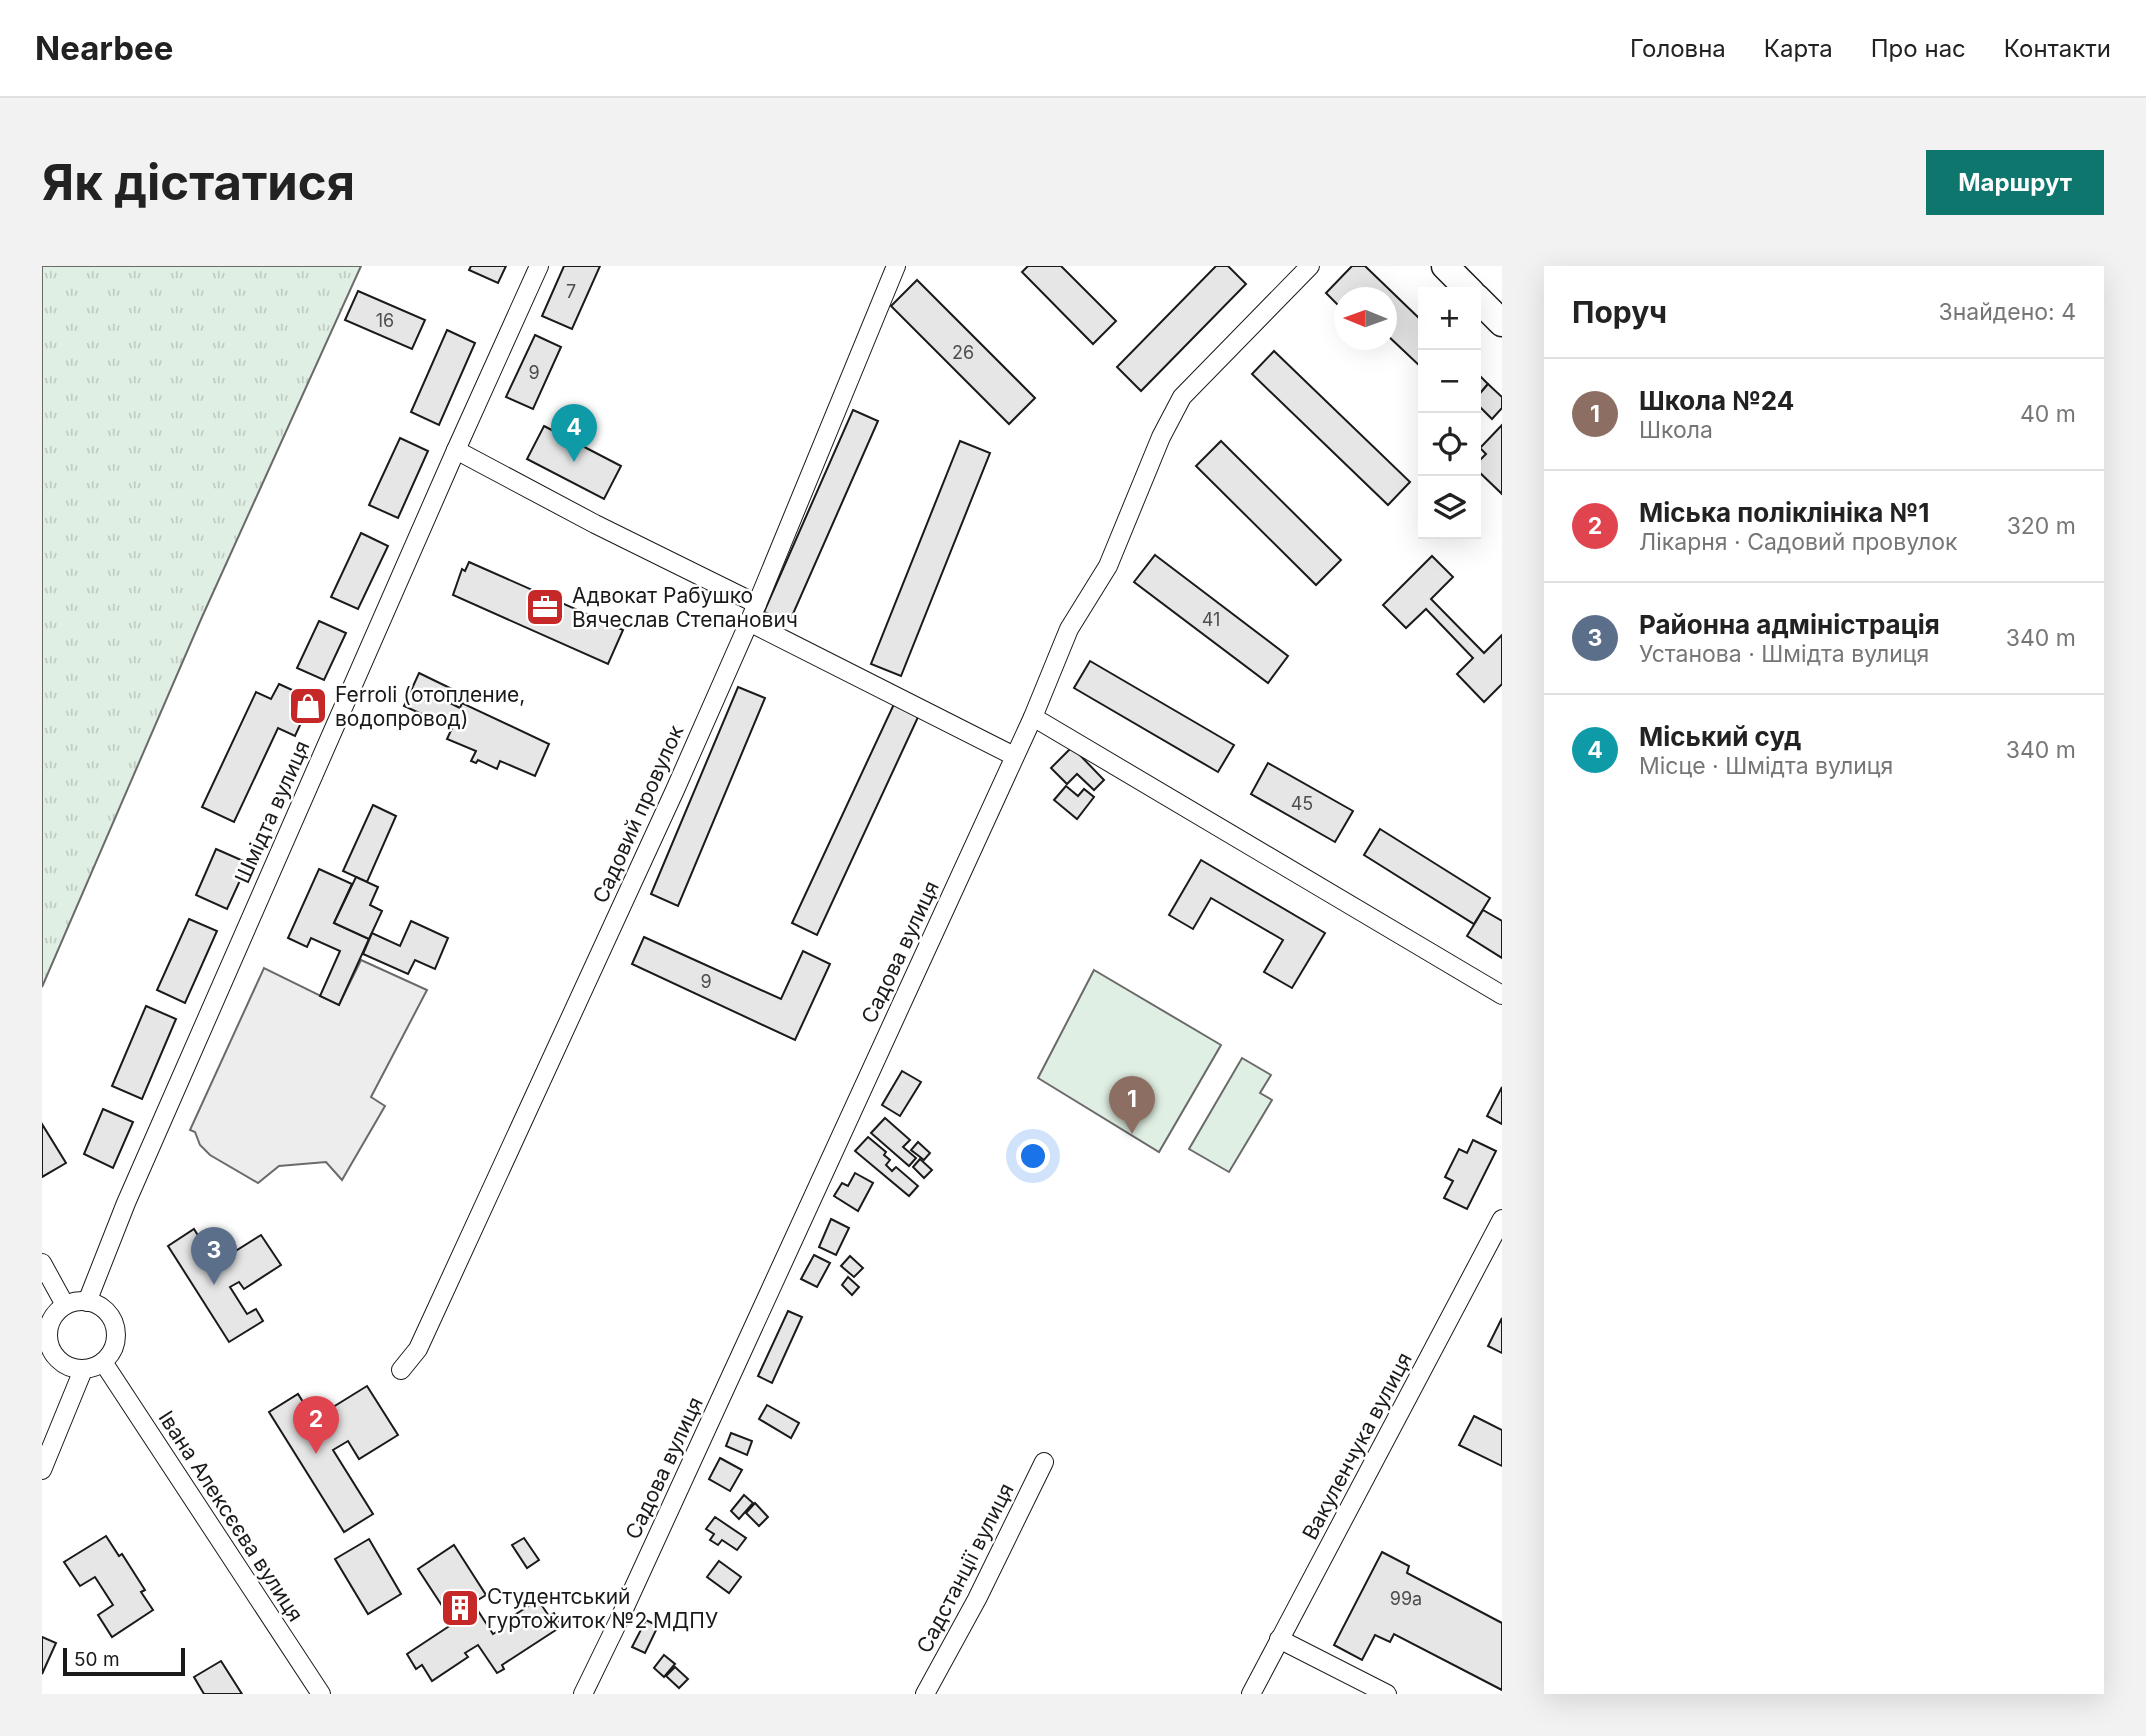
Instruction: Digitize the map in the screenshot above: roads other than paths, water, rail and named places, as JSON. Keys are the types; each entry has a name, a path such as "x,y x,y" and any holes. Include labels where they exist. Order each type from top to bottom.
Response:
{"highway":[{"path":"1445,266 1466,287"},
{"path":"1481,302 1502,323"}],"street":[{"name":"Шмідта вулиця","path":"87,1302 126,1203 539,266"},
{"name":"Садовий провулок","path":"401,1370 418,1349 675,790 757,604 896,266"},
{"name":"Садова вулиця","path":"583,1694 1033,717 1069,629 1108,566 1161,437 1182,397 1310,266"},
{"path":"456,450 595,524 757,604"},
{"path":"748,622 1014,757"},
{"path":"1033,717 1502,995"},
{"name":"Вакуленчука вулиця","path":"1251,1694 1502,1219"},
{"path":"42,1263 65,1306"},
{"path":"87,1302 98,1305 113,1321 116,1332 111,1353 103,1362 83,1370 62,1363 54,1355 45,1332 56,1313 65,1306 87,1302"},
{"name":"Івана Алексєєва вулиця","path":"103,1362 321,1694"},
{"path":"42,1470 83,1370"},
{"name":"Садстанції вулиця","path":"925,1694 1044,1462"},
{"path":"1279,1639 1387,1694"}],"place":[{"name":"Міський суд","path":"574,462"},
{"name":"Адвокат Рабушко Вячеслав Степанович","path":"545,607"},
{"name":"Ferroli (отопление, водопровод)","path":"308,706"},
{"name":"Школа №24","path":"1132,1134"},
{"name":"Районна адміністрація","path":"214,1285"},
{"name":"Міська поліклініка №1","path":"316,1454"},
{"name":"Студентський гуртожиток №2 МДПУ","path":"460,1608"}]}
